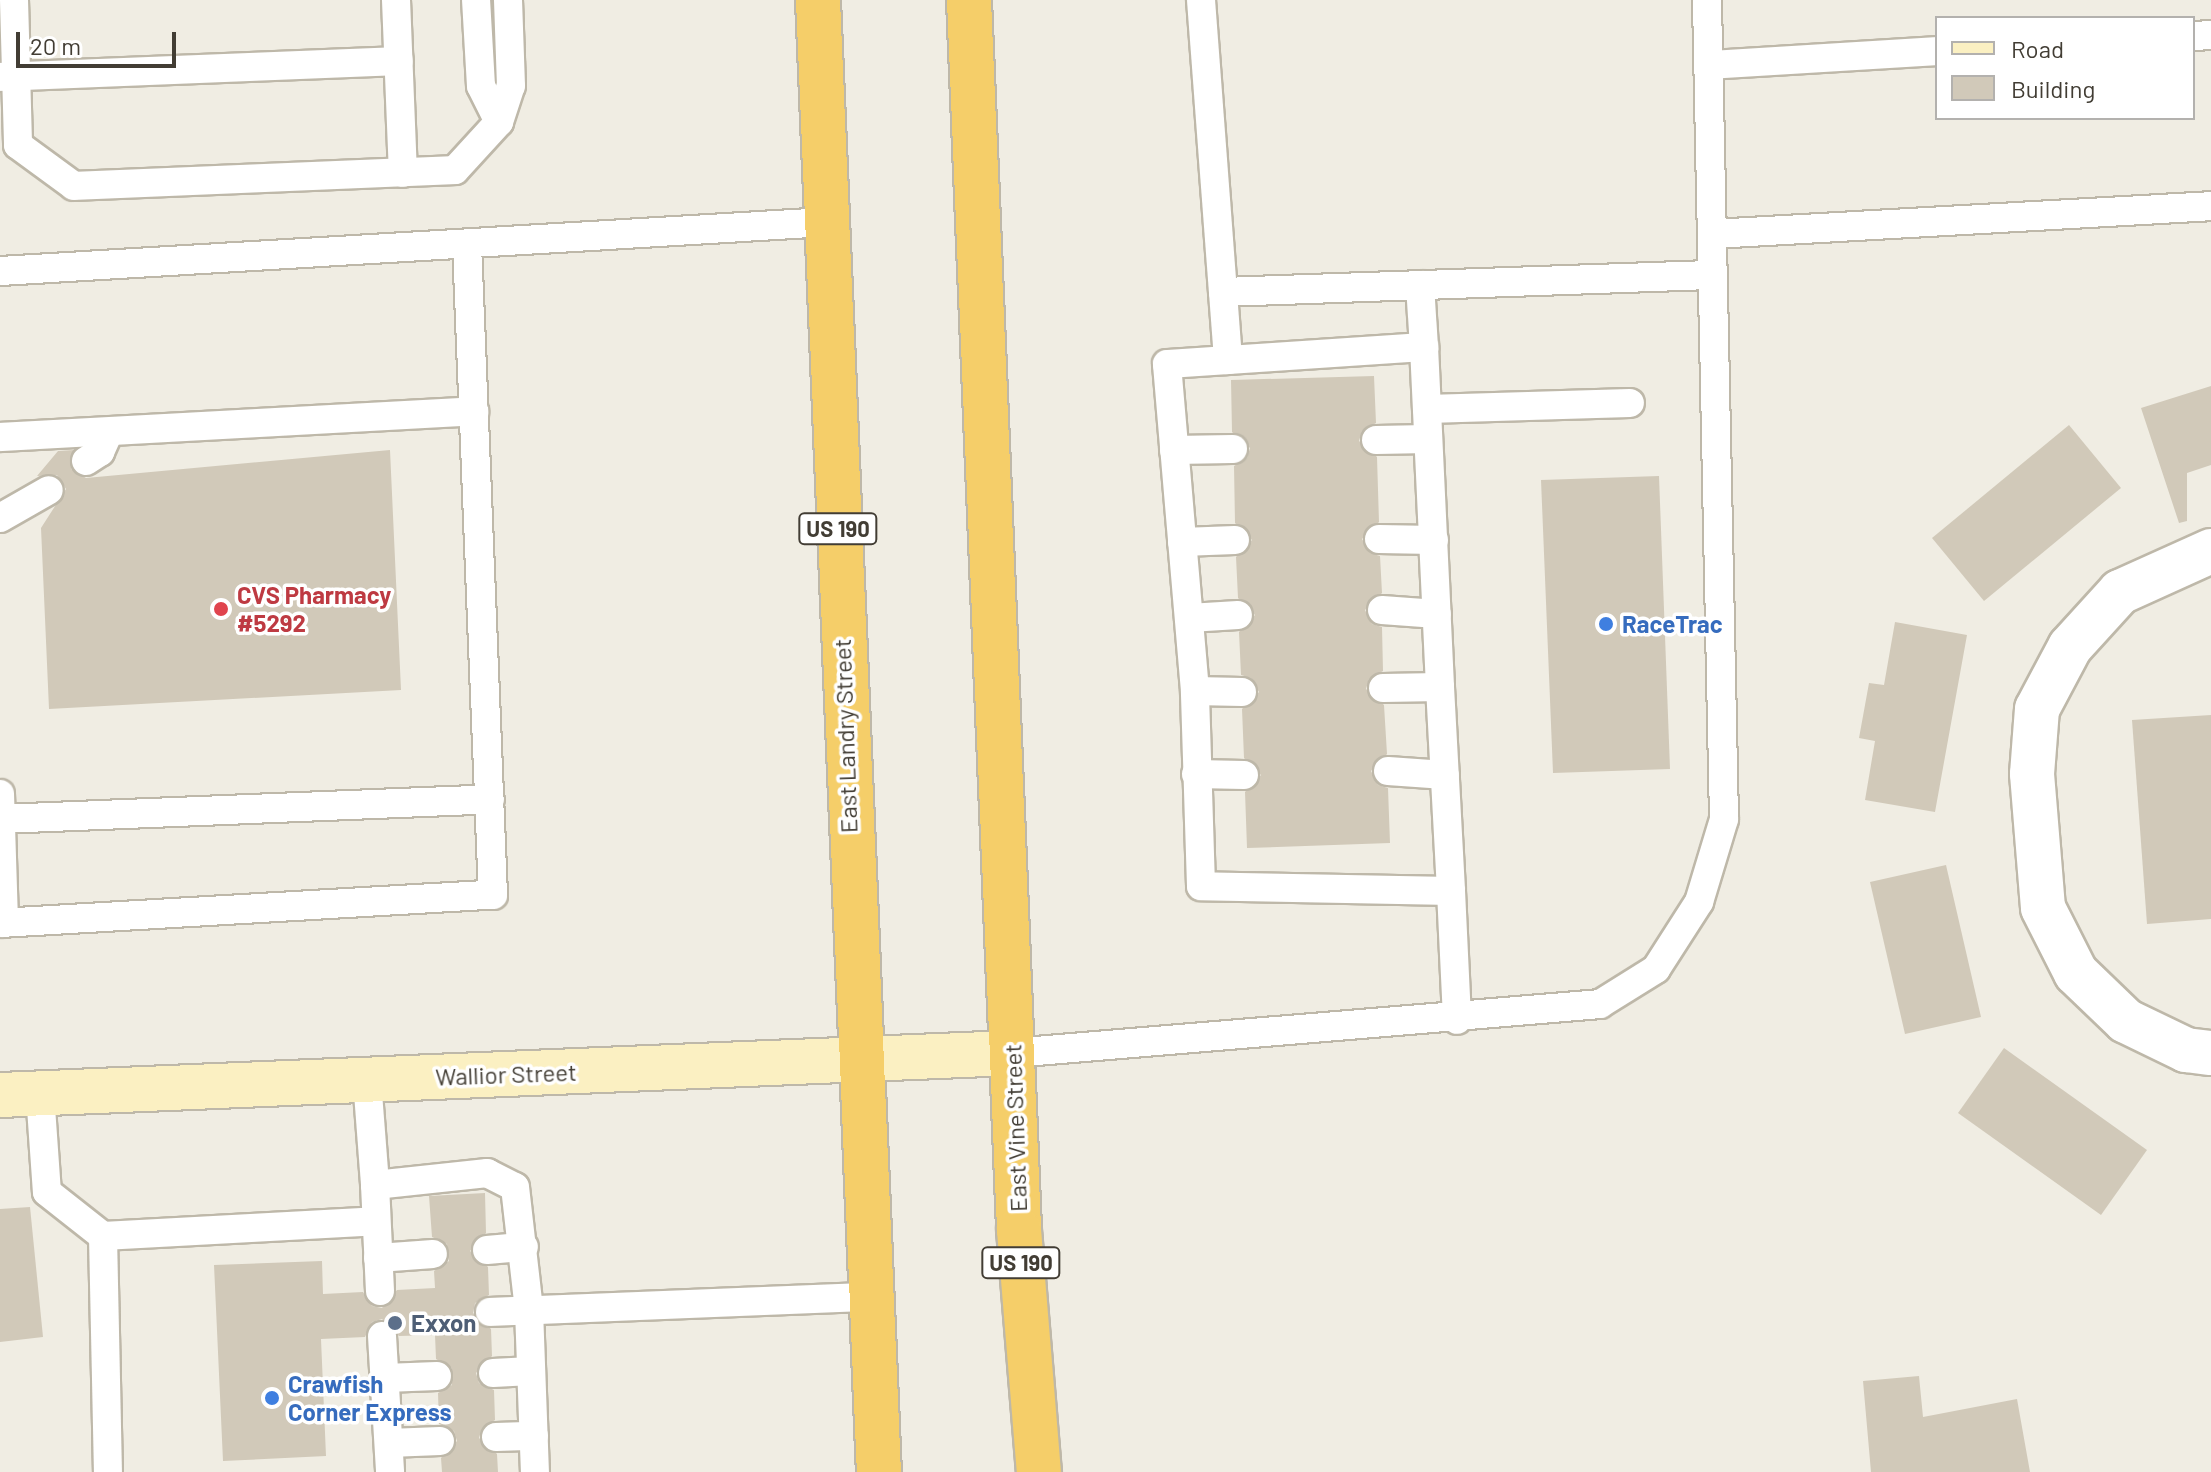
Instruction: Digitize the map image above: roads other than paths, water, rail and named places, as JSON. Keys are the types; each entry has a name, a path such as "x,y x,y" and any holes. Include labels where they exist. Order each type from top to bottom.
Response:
{"highway":[{"name":"East Landry Street","path":"818,0 857,1058 879,1472"},
{"name":"East Vine Street","path":"969,0 1012,1053 1039,1472"}],"street":[{"path":"2211,551 2120,592 2070,647 2037,709 2032,774 2043,908 2076,973 2126,1021 2186,1050 2211,1053"},
{"name":"Wallior Street","path":"20,1094 1012,1053"}],"lane":[{"path":"14,0 9,76 18,145 74,186 455,170 499,122 511,86 508,0"},
{"path":"396,0 403,173"},
{"path":"476,0 481,86 499,122"},
{"path":"1201,0 1228,360"},
{"path":"1012,1053 1457,1020 1600,1004 1656,969 1699,902 1724,819 1707,0"},
{"path":"1709,65 1935,51"},
{"path":"9,76 399,61"},
{"path":"1713,234 2211,206"},
{"path":"0,271 826,222"},
{"path":"0,794 2,923 493,895 467,245"},
{"path":"1223,292 1712,275"},
{"path":"1420,285 1457,1020"},
{"path":"1424,347 1167,364 1195,691 1201,886 1451,891"},
{"path":"1427,409 1630,403"},
{"path":"0,437 108,434 474,411"},
{"path":"86,461 100,452 108,434"},
{"path":"1376,440 1428,439"},
{"path":"1174,450 1233,449"},
{"path":"0,518 49,490"},
{"path":"1379,539 1434,540"},
{"path":"1182,542 1235,540"},
{"path":"1382,610 1437,614"},
{"path":"1189,618 1238,615"},
{"path":"1383,688 1440,687"},
{"path":"1195,691 1242,692"},
{"path":"1388,771 1445,775"},
{"path":"1196,774 1244,775"},
{"path":"1,819 490,799"},
{"path":"367,1080 380,1291"},
{"path":"20,1094 47,1192 103,1236 376,1221"},
{"path":"375,1185 487,1173 515,1187 529,1310 535,1472"},
{"path":"103,1236 108,1472"},
{"path":"487,1250 524,1247"},
{"path":"378,1258 433,1254"},
{"path":"490,1312 869,1297"},
{"path":"382,1336 390,1472"},
{"path":"493,1373 531,1371"},
{"path":"385,1378 437,1376"},
{"path":"496,1437 534,1436"},
{"path":"389,1443 440,1441"}],"place":[{"name":"CVS Pharmacy #5292","path":"221,609"},
{"name":"RaceTrac","path":"1606,624"},
{"name":"Exxon","path":"395,1323"},
{"name":"Crawfish Corner Express","path":"272,1398"}]}
